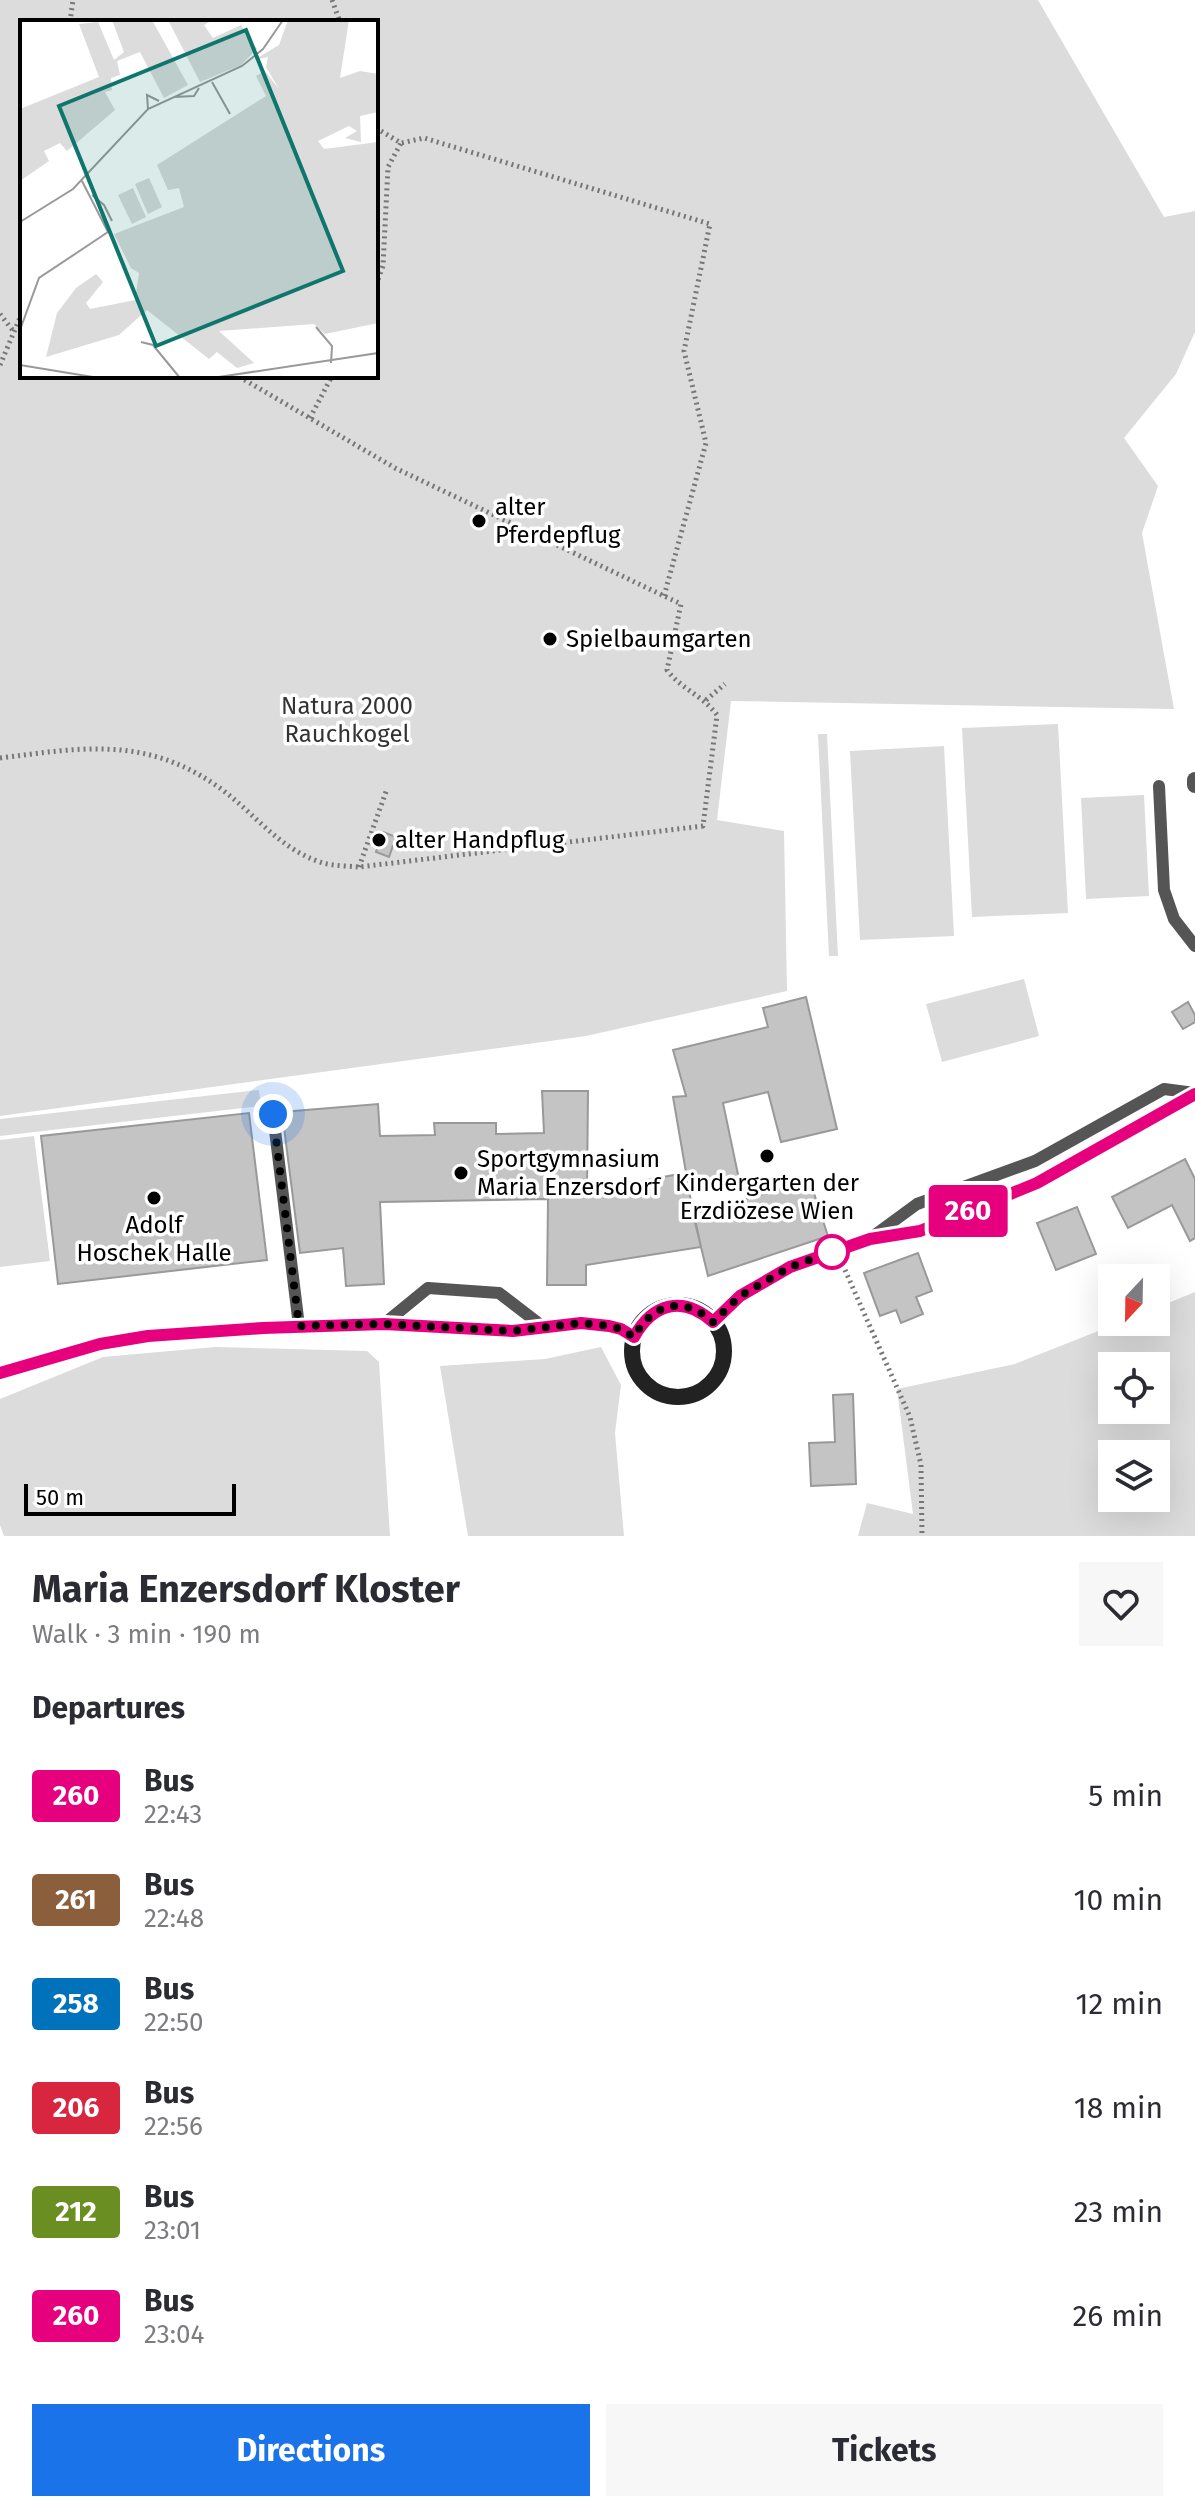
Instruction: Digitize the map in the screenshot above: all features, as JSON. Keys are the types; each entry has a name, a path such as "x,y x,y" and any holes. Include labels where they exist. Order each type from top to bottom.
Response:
{"main road":[{"path":"713,1322 740,1296 790,1267 870,1239 920,1231 1037,1183 1195,1093"},
{"path":"686,1306 703,1313 713,1322 722,1338 723,1357 719,1371 712,1382 700,1391 686,1397 666,1396 644,1383 635,1368 631,1351 634,1337 642,1322 656,1310 686,1306"},
{"path":"0,1373 100,1344 148,1336 299,1326 384,1324 513,1331 581,1323 621,1329 634,1337"}],"lane":[{"path":"1159,786 1164,890 1174,919 1195,946"},
{"path":"870,1239 917,1204 1035,1161 1164,1089 1195,1093"},
{"path":"273,1114 299,1326"},
{"path":"384,1324 428,1288 499,1293 546,1329"}],"path":[{"path":"70,20 73,0"},
{"path":"332,0 339,20"},
{"path":"378,129 401,143 424,138 710,224 684,351 706,443 664,596"},
{"path":"378,280 383,266 388,167 401,143"},
{"path":"0,314 14,333"},
{"path":"0,365 20,318"},
{"path":"14,333 20,327"},
{"path":"0,758 107,747 137,751 180,766 216,785 291,848 323,863 359,867 703,826 717,715 706,700 674,679 667,670 681,604 395,468 241,378"},
{"path":"310,418 331,378"},
{"path":"706,700 725,684"},
{"path":"359,867 387,789"},
{"path":"836,1251 910,1417 921,1465 922,1536"}],"green space":[{"name":"Natura 2000 Rauchkogel","path":"0,0 1038,0 1164,217 1195,211 1195,332 1176,374 1124,438 1158,486 1142,533 1174,709 731,701 717,820 784,831 787,991 586,1036 0,1116"},
{"path":"1058,724 1068,913 972,917 962,728"},
{"path":"818,734 827,734 838,956 829,956"},
{"path":"944,746 954,936 860,940 850,751"},
{"path":"1144,795 1149,896 1086,899 1081,798"},
{"path":"1024,979 1039,1036 942,1062 926,1004"},
{"path":"259,1090 261,1106 0,1136 0,1119"},
{"path":"34,1136 50,1261 0,1267 0,1140"},
{"path":"1195,1292 1195,1536 858,1536 867,1503 913,1514 897,1389 1015,1364 1098,1331 1098,1336 1170,1336 1170,1302"},
{"path":"215,1347 367,1351 379,1362 390,1536 4,1536 0,1525 0,1399 103,1357"},
{"path":"601,1347 621,1385 615,1433 624,1536 468,1536 440,1366 545,1359"}],"building":[{"path":"383,832 396,837 389,857 376,852"},
{"path":"806,997 837,1129 781,1142 768,1092 723,1103 740,1184 689,1190 673,1097 686,1096 673,1050 768,1027 763,1008"},
{"path":"1188,1002 1195,1022 1183,1029 1172,1012"},
{"path":"542,1091 588,1091 587,1191 685,1173 701,1247 586,1265 586,1285 547,1285 548,1199 380,1202 384,1284 346,1286 343,1248 300,1253 282,1112 378,1104 380,1136 435,1135 434,1123 496,1123 496,1134 544,1133"},
{"name":"Adolf Hoschek Halle","path":"249,1113 267,1260 58,1284 41,1136"},
{"path":"1185,1159 1195,1179 1195,1238 1190,1241 1172,1205 1128,1228 1112,1197"},
{"path":"810,1181 828,1236 708,1276 693,1214"},
{"path":"1077,1207 1096,1254 1056,1270 1037,1223"},
{"path":"918,1253 932,1291 916,1297 923,1314 901,1323 896,1310 880,1316 864,1273"},
{"path":"853,1394 856,1484 811,1486 809,1443 835,1442 833,1395"}],"bus line":[{"name":"260","path":"0,1373 100,1344 148,1336 384,1324 513,1331 581,1323 621,1329 634,1337 642,1322 656,1310 670,1306 686,1306 703,1313 713,1322 740,1296 790,1267 870,1239 920,1231 1037,1183 1195,1094"}],"place":[{"name":"alter Pferdepflug","path":"479,521"},
{"name":"Spielbaumgarten","path":"550,639"},
{"name":"alter Handpflug","path":"379,840"},
{"name":"Kindergarten der Erzdiözese Wien","path":"767,1156"},
{"name":"Sportgymnasium Maria Enzersdorf","path":"461,1173"},
{"name":"Adolf Hoschek Halle","path":"154,1198"}],"route":[{"path":"273,1114 299,1326 384,1324 513,1331 581,1323 621,1329 634,1337 642,1322 656,1310 670,1306 686,1306 703,1313 713,1322 740,1296 790,1267 832,1252"}]}
